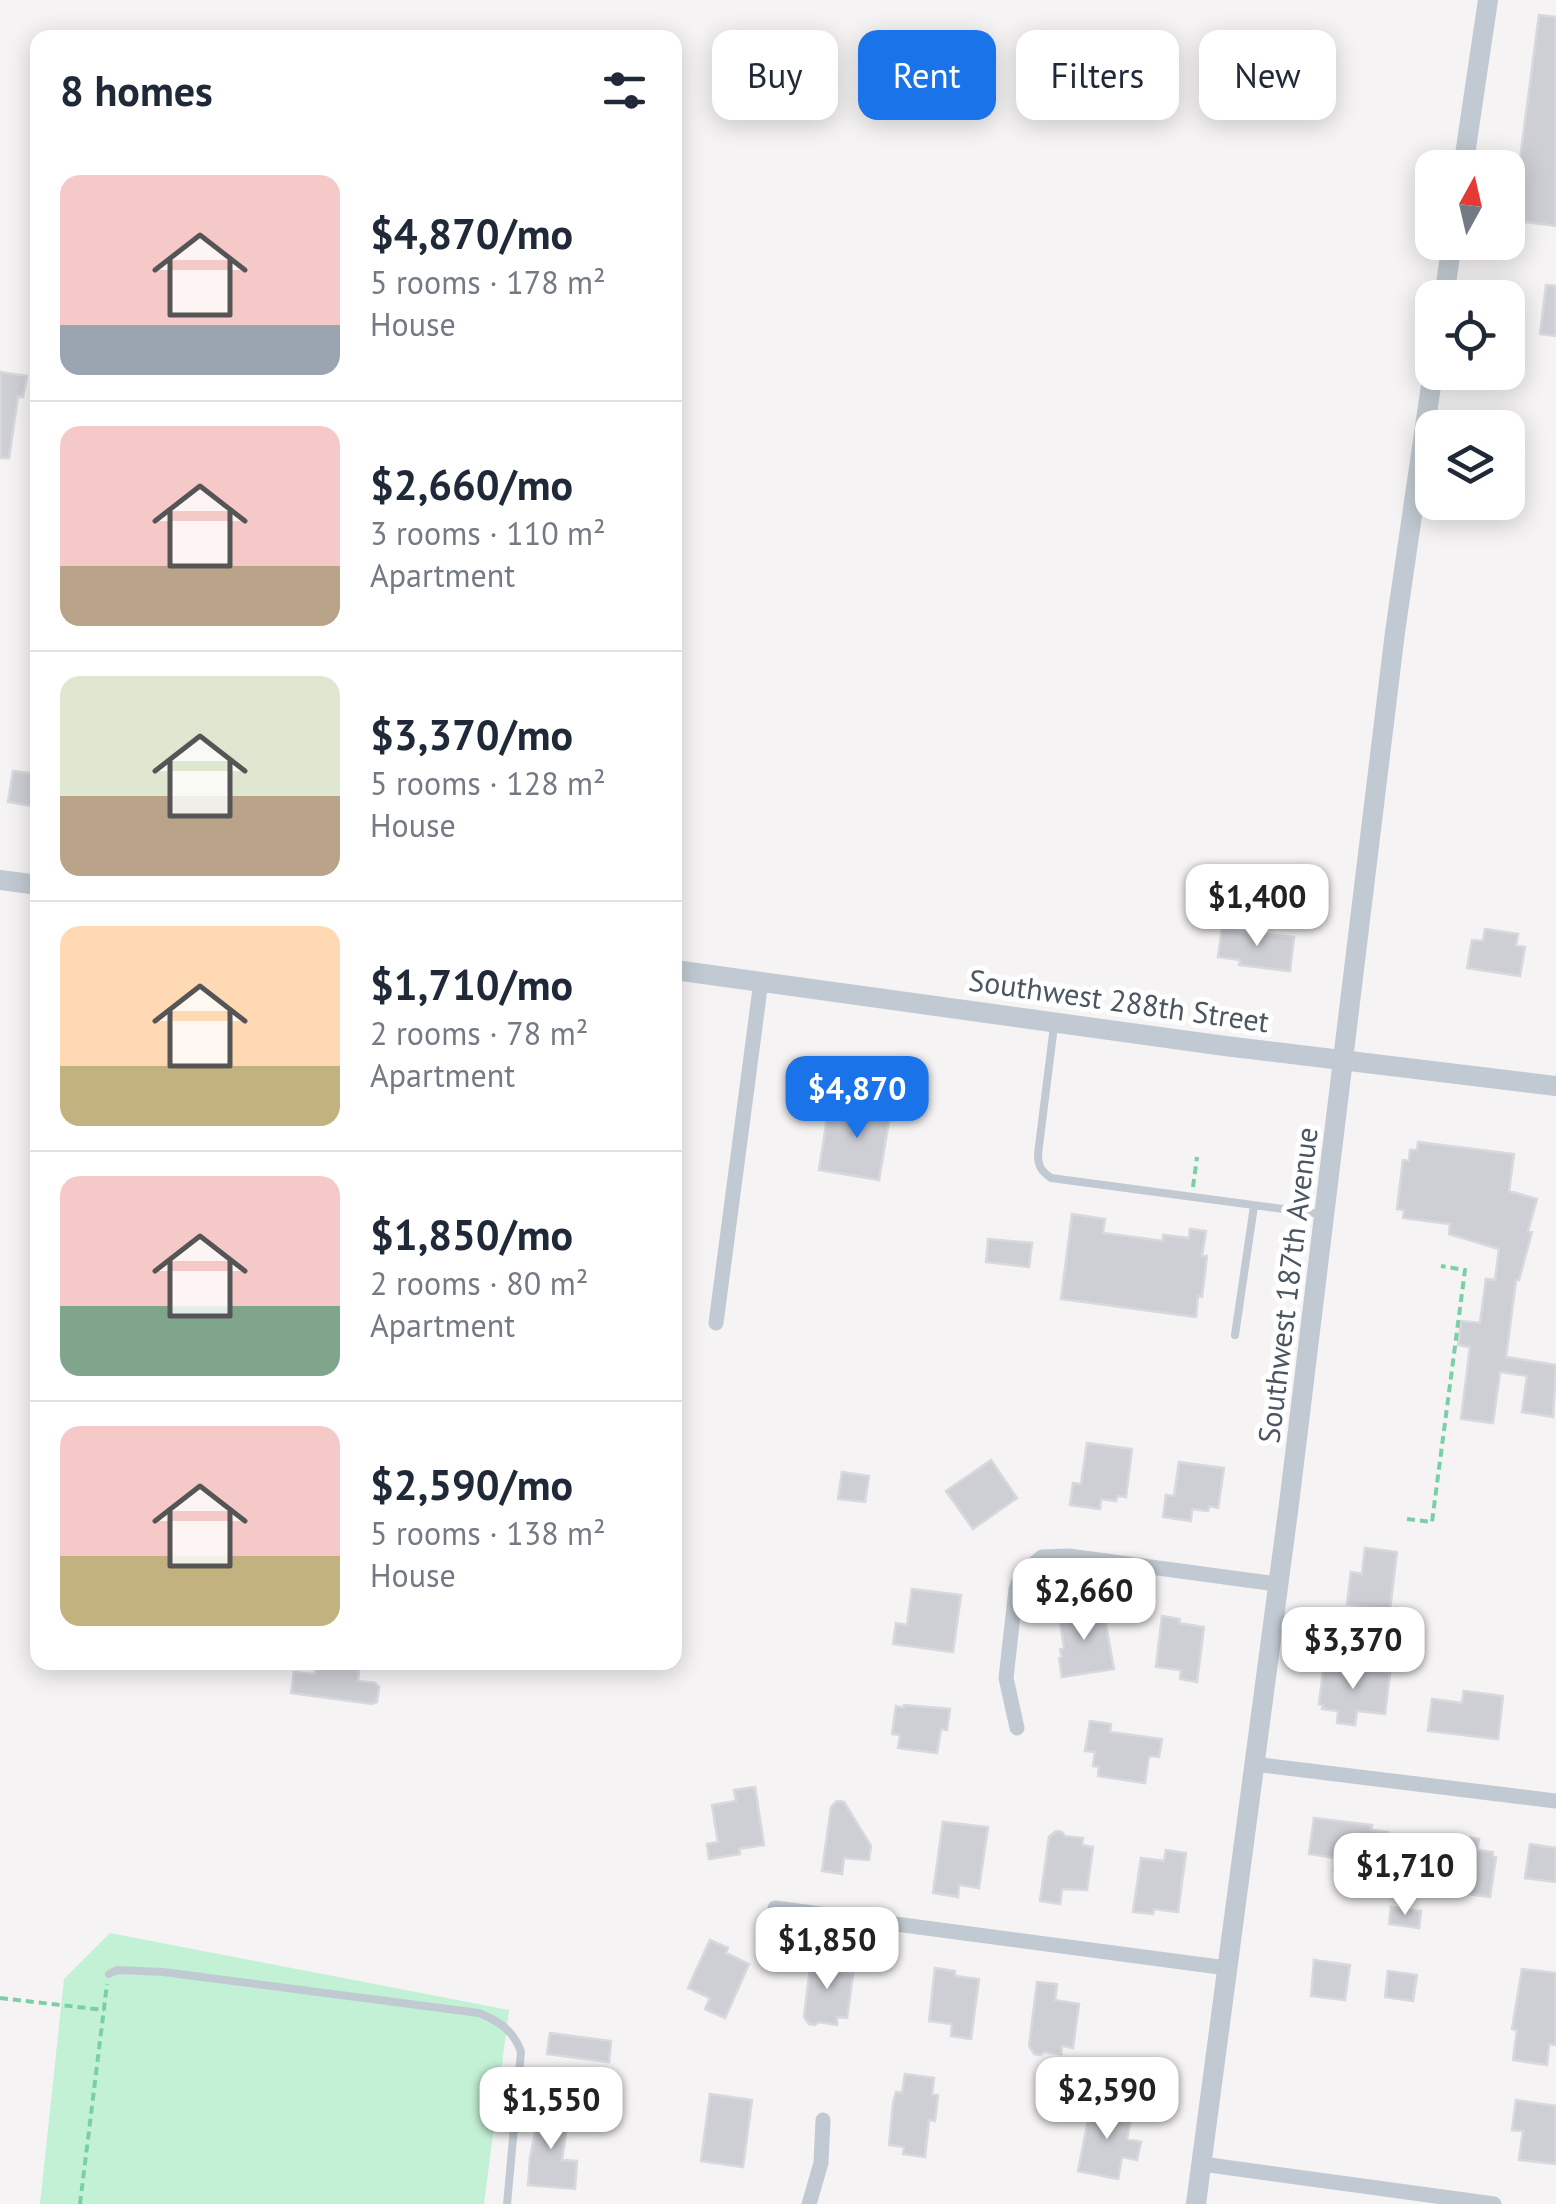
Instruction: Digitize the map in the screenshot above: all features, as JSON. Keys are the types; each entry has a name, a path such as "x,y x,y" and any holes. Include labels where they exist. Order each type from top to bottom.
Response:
{"street":[{"path":"1466,150 1488,0"},
{"name":"Southwest 187th Avenue","path":"1196,2204 1326,1214 1395,632 1430,390"},
{"path":"0,880 30,884"},
{"name":"Southwest 288th Street","path":"682,971 1556,1086"},
{"path":"716,1323 761,981"},
{"path":"1017,1728 1006,1678 1014,1604 1022,1574 1042,1557 1070,1556 1277,1584"},
{"path":"1254,1764 1556,1801"},
{"path":"775,1908 1227,1968"},
{"path":"809,2204 821,2163 823,2120"},
{"path":"1202,2164 1494,2204"}],"lane":[{"path":"1055,1022 1038,1154 1042,1172 1051,1178 1326,1214"},
{"path":"1236,1335 1254,1206"},
{"path":"109,1974 117,1970 163,1972 479,2013 495,2019 517,2040 520,2052 507,2204"}],"path":[{"path":"1191,1198 1197,1157"},
{"path":"1407,1519 1432,1522 1465,1270 1441,1266"},
{"path":"80,2204 109,1974"},
{"path":"0,1998 104,2010"}],"green space":[{"path":"110,1933 509,2010 484,2204 40,2204 64,1979"}],"building":[{"path":"1539,15 1556,17 1556,226 1525,222 1525,150 1521,150"},
{"path":"1546,285 1556,286 1556,336 1540,334"},
{"path":"0,372 27,376 23,397 18,396 9,458 0,458"},
{"path":"13,771 30,773 30,806 8,802"},
{"path":"1222,929 1294,937 1290,971 1239,965 1240,960 1218,957"},
{"path":"1485,929 1518,934 1516,945 1525,947 1520,976 1467,968 1472,940 1483,941"},
{"path":"865,1099 892,1103 879,1180 819,1170 828,1112 863,1117"},
{"path":"1418,1142 1514,1154 1509,1191 1537,1199 1528,1231 1532,1232 1516,1280 1506,1357 1556,1365 1553,1417 1522,1412 1527,1376 1500,1372 1493,1423 1461,1419 1470,1347 1458,1345 1461,1321 1480,1323 1486,1279 1495,1280 1499,1249 1449,1234 1450,1224 1403,1218 1404,1210 1397,1209 1403,1160 1409,1161 1410,1150 1417,1150"},
{"path":"1072,1214 1105,1219 1103,1233 1163,1241 1163,1235 1189,1238 1190,1229 1206,1231 1202,1256 1207,1256 1196,1317 1061,1299"},
{"path":"988,1239 1032,1243 1029,1267 986,1262"},
{"path":"1087,1443 1132,1449 1126,1497 1117,1496 1116,1501 1101,1499 1100,1509 1070,1505 1073,1483 1081,1484"},
{"path":"991,1460 1017,1498 973,1529 946,1491"},
{"path":"1179,1462 1224,1468 1218,1508 1192,1509 1191,1521 1163,1517 1166,1495 1174,1496"},
{"path":"842,1472 869,1476 865,1502 838,1499"},
{"path":"1365,1548 1397,1552 1390,1610 1347,1604 1351,1572 1362,1574"},
{"path":"912,1589 961,1595 953,1652 893,1644 896,1623 907,1625"},
{"path":"1078,1605 1080,1618 1104,1614 1114,1669 1062,1677 1059,1658 1060,1649 1064,1648 1058,1608"},
{"path":"1162,1616 1204,1627 1197,1682 1180,1679 1181,1670 1156,1667"},
{"path":"1324,1664 1390,1673 1385,1714 1357,1711 1355,1725 1337,1723 1338,1711 1322,1709 1319,1704"},
{"path":"315,1670 359,1670 358,1681 379,1687 377,1702 291,1693 294,1672 315,1674"},
{"path":"1464,1691 1503,1696 1498,1739 1428,1731 1432,1699 1462,1703"},
{"path":"896,1706 950,1709 947,1730 941,1729 937,1753 898,1748 900,1735 892,1734"},
{"path":"1090,1721 1111,1724 1110,1732 1162,1739 1159,1757 1149,1756 1145,1783 1098,1776 1099,1767 1093,1766 1095,1752 1085,1751"},
{"path":"755,1787 764,1845 709,1859 707,1844 718,1842 712,1805 736,1801 734,1790"},
{"path":"837,1801 844,1802 871,1846 869,1860 844,1858 842,1874 822,1871 831,1807"},
{"path":"1314,1818 1372,1825 1371,1830 1388,1832 1382,1877 1334,1871 1336,1858 1309,1854"},
{"path":"943,1822 988,1827 979,1888 959,1885 958,1897 933,1893"},
{"path":"1056,1831 1083,1838 1082,1845 1093,1847 1087,1890 1062,1889 1060,1904 1040,1901 1049,1837"},
{"path":"1460,1836 1479,1839 1477,1850 1493,1852 1496,1857 1490,1897 1424,1888 1430,1846 1458,1850"},
{"path":"1530,1844 1556,1848 1556,1882 1525,1878"},
{"path":"1166,1850 1186,1853 1178,1912 1133,1912 1141,1858 1164,1861"},
{"path":"1391,1907 1421,1911 1419,1928 1389,1924"},
{"path":"710,1940 749,1964 725,2018 705,2009 710,1998 688,1988"},
{"path":"812,1952 832,1955 830,1971 853,1974 847,2018 837,2017 837,2025 809,2024 804,2017"},
{"path":"1314,1960 1350,1965 1345,2000 1311,1996"},
{"path":"935,1968 979,1979 971,2039 951,2036 952,2024 929,2021"},
{"path":"1522,1969 1556,1973 1556,2045 1549,2044 1547,2065 1513,2060 1517,2030 1512,2029"},
{"path":"1388,1971 1417,1975 1413,2001 1385,1997"},
{"path":"1037,1982 1057,1984 1055,2000 1079,2004 1073,2048 1062,2046 1061,2054 1034,2054 1029,2046"},
{"path":"550,2033 611,2041 609,2062 547,2054"},
{"path":"905,2074 934,2078 932,2095 938,2095 935,2121 929,2120 925,2157 903,2154 904,2147 889,2145 893,2104 896,2092 902,2093"},
{"path":"710,2094 752,2100 743,2167 701,2161"},
{"path":"1516,2100 1556,2106 1556,2164 1519,2160 1523,2131 1512,2130"},
{"path":"1091,2105 1132,2113 1127,2139 1141,2142 1137,2160 1122,2157 1118,2179 1078,2171"},
{"path":"540,2107 569,2112 562,2160 577,2161 575,2189 528,2185"}]}
